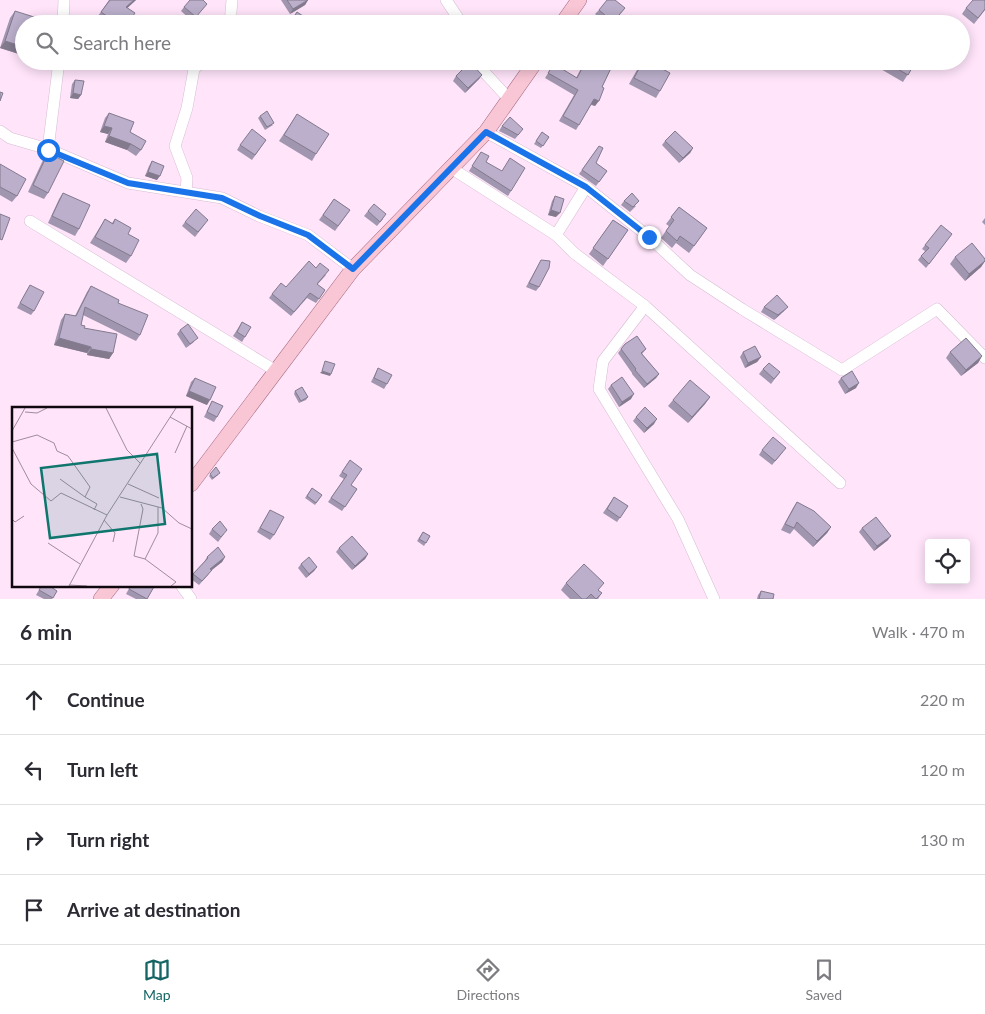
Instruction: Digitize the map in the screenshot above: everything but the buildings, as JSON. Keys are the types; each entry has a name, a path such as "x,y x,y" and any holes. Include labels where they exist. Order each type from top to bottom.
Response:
{"main road":[{"path":"568,15 579,0"},
{"path":"192,483 353,269 486,132 530,70"},
{"path":"101,599 111,586"}],"street":[{"path":"63,15 64,0"},
{"path":"231,15 232,0"},
{"path":"446,0 456,15"},
{"path":"48,150 59,70"},
{"path":"186,192 187,178 175,146 187,108 194,70"},
{"path":"482,70 509,99"},
{"path":"0,131 10,138 48,150 128,183 222,198 260,216 308,235 353,269"},
{"path":"486,132 586,187 649,237 690,275 742,310 842,370 937,309 985,358"},
{"path":"451,168 556,235 574,253 645,306 840,482"},
{"path":"556,235 586,187"},
{"path":"30,221 276,371"},
{"path":"645,306 603,361 598,390 678,519 714,599"},
{"path":"182,586 191,599"}],"route":[{"path":"48,150 128,183 222,198 260,216 308,235 353,269 486,132 586,187 649,237"}]}
